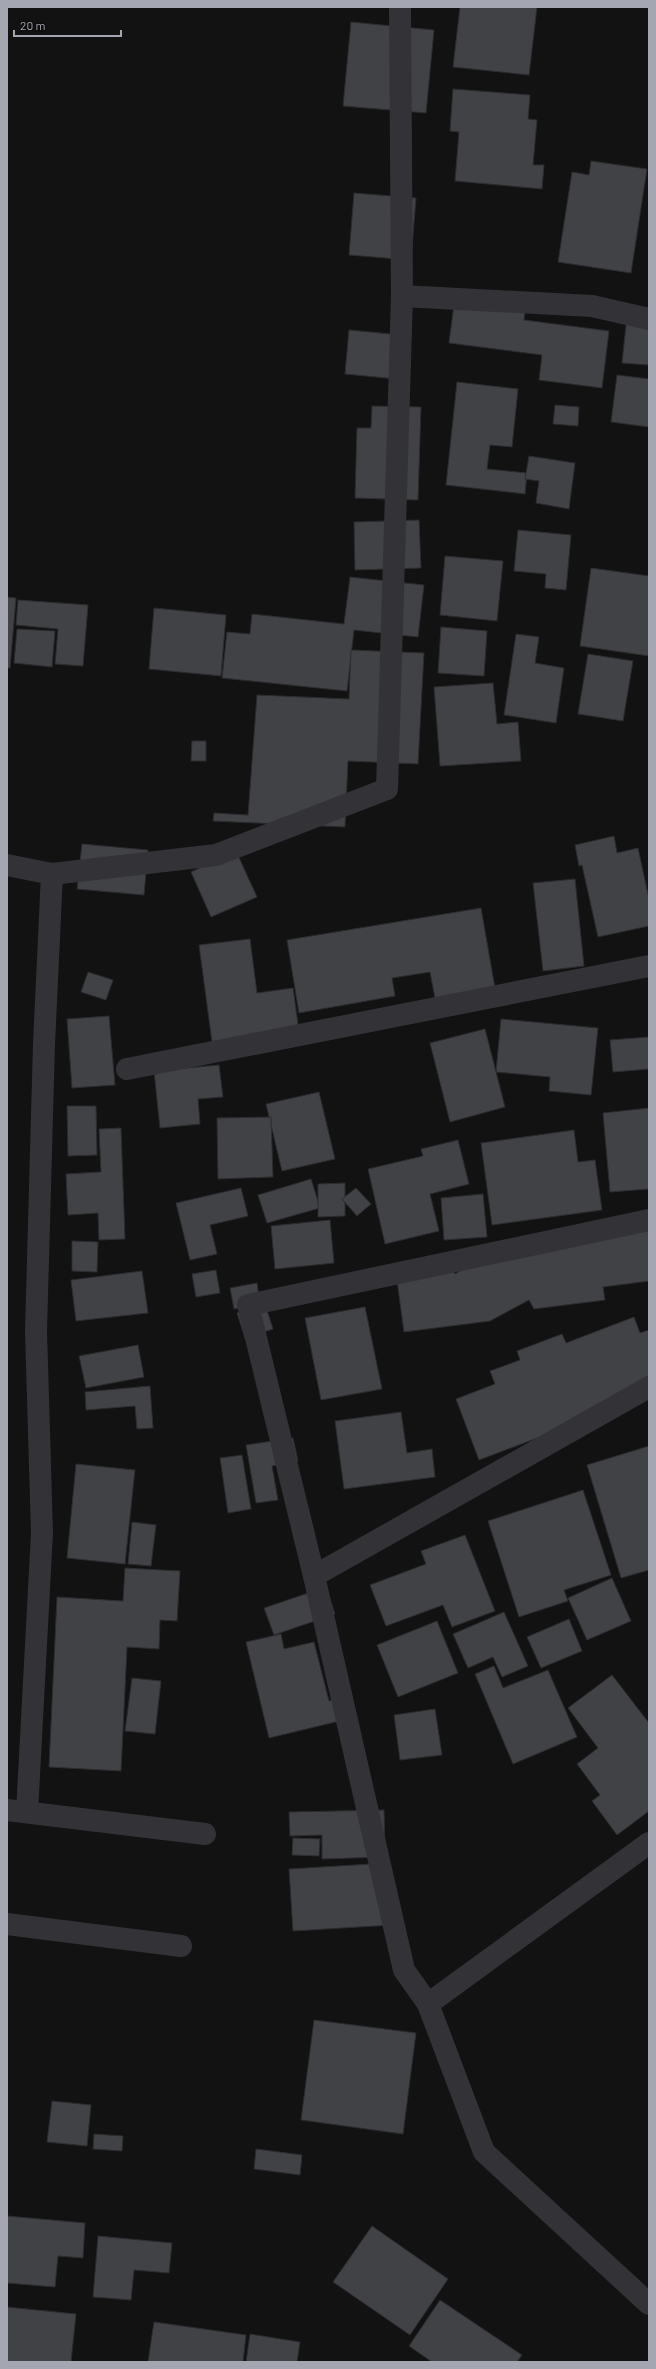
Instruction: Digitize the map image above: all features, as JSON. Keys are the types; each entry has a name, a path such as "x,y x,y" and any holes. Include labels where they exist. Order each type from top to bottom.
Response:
{"street":[{"path":"7,865 52,874 216,855 387,789 402,296 400,7"},
{"path":"402,296 592,306 649,319"},
{"path":"52,874 44,1044 36,1331 42,1533 17,1811 205,1834"},
{"path":"127,1069 649,966"},
{"path":"649,1220 248,1305 314,1576 404,1970 428,2004 484,2152 649,2304"},
{"path":"314,1576 649,1387"},
{"path":"428,2004 649,1843"},
{"path":"7,1924 181,1946"}],"building":[{"path":"460,7 537,7 529,75 453,67"},
{"path":"351,22 434,30 426,113 343,106"},
{"path":"453,89 530,95 528,119 537,120 533,165 544,165 542,189 455,181 459,132 450,131"},
{"path":"591,161 647,169 631,273 558,262 572,172 589,175"},
{"path":"354,193 416,198 411,260 349,255"},
{"path":"456,289 527,297 524,320 609,331 602,388 539,380 542,355 449,343"},
{"path":"628,306 649,308 649,365 622,363"},
{"path":"349,330 411,336 407,380 345,374"},
{"path":"617,375 649,379 649,427 611,422"},
{"path":"457,382 518,389 512,447 490,445 487,469 527,473 525,494 446,485"},
{"path":"555,405 579,407 578,426 553,424"},
{"path":"372,406 421,407 418,500 355,498 357,428 371,428"},
{"path":"529,456 575,463 569,509 536,503 539,481 525,479"},
{"path":"419,520 421,568 355,570 354,522"},
{"path":"518,530 571,535 566,590 545,588 546,574 514,571"},
{"path":"445,556 503,561 497,621 440,615"},
{"path":"591,568 649,576 649,656 580,646"},
{"path":"350,577 424,585 418,637 354,630 347,691 222,678 227,632 250,634 252,614 344,624"},
{"path":"7,597 16,598 10,668 7,668"},
{"path":"18,600 88,605 83,666 55,664 58,629 16,625"},
{"path":"154,608 226,615 221,676 149,669"},
{"path":"441,627 487,631 484,676 438,673"},
{"path":"17,629 55,631 52,667 14,663"},
{"path":"516,634 539,637 535,663 564,668 556,723 504,715"},
{"path":"351,650 424,653 418,764 348,761 345,827 213,821 214,813 248,815 257,695 349,699"},
{"path":"588,654 633,661 623,721 578,714"},
{"path":"493,683 497,724 518,722 521,761 440,766 434,687"},
{"path":"192,741 206,741 206,761 191,761"},
{"path":"614,836 617,853 638,848 649,899 649,926 598,937 582,865 579,866 575,845"},
{"path":"82,844 148,850 144,895 77,889"},
{"path":"236,851 257,897 211,917 191,872"},
{"path":"575,879 584,966 543,971 533,883"},
{"path":"481,908 495,988 435,998 430,972 392,978 395,996 299,1013 287,940"},
{"path":"250,939 257,993 293,988 299,1031 212,1042 199,945"},
{"path":"88,972 113,980 106,1000 81,992"},
{"path":"109,1016 115,1085 72,1088 67,1019"},
{"path":"501,1019 598,1028 591,1095 549,1091 550,1077 496,1072"},
{"path":"485,1029 505,1107 450,1122 430,1043"},
{"path":"649,1037 649,1069 613,1072 610,1040"},
{"path":"219,1065 223,1097 198,1099 200,1124 160,1128 154,1071"},
{"path":"319,1092 335,1159 282,1171 266,1104"},
{"path":"67,1106 96,1106 97,1155 68,1156"},
{"path":"649,1108 649,1189 610,1192 603,1113"},
{"path":"271,1117 273,1177 218,1179 217,1118"},
{"path":"121,1128 125,1239 99,1240 98,1213 68,1215 66,1174 101,1172 99,1129"},
{"path":"574,1130 578,1162 595,1160 602,1210 492,1225 481,1143"},
{"path":"458,1140 469,1184 430,1194 439,1231 385,1244 368,1169 423,1156 421,1149"},
{"path":"311,1179 320,1208 267,1223 258,1195"},
{"path":"345,1183 345,1216 318,1217 318,1184"},
{"path":"241,1188 248,1216 210,1225 217,1254 190,1260 176,1203"},
{"path":"356,1188 371,1204 357,1216 342,1199"},
{"path":"483,1194 487,1237 444,1240 441,1198"},
{"path":"330,1220 334,1263 275,1269 271,1226"},
{"path":"649,1227 649,1281 603,1287 605,1300 534,1309 529,1300 490,1321 404,1332 396,1273 450,1265 455,1274 499,1247"},
{"path":"72,1241 98,1242 97,1272 72,1271"},
{"path":"216,1270 220,1293 196,1297 192,1274"},
{"path":"142,1271 148,1313 76,1321 71,1280"},
{"path":"257,1283 260,1304 234,1309 230,1288"},
{"path":"265,1304 273,1329 245,1338 237,1313"},
{"path":"365,1307 382,1389 321,1400 305,1318"},
{"path":"634,1317 640,1333 649,1330 649,1396 479,1460 456,1399 495,1384 490,1371 520,1360 517,1351 562,1334 566,1343"},
{"path":"138,1345 144,1377 86,1388 79,1356"},
{"path":"150,1386 153,1428 137,1429 135,1406 86,1410 85,1392"},
{"path":"401,1412 407,1453 432,1449 435,1477 344,1489 335,1421"},
{"path":"293,1438 298,1461 272,1466 278,1500 256,1503 246,1445"},
{"path":"649,1446 649,1570 621,1578 587,1465"},
{"path":"242,1455 251,1509 228,1513 220,1458"},
{"path":"76,1464 135,1470 125,1564 67,1558"},
{"path":"583,1490 611,1575 564,1590 568,1601 519,1617 488,1521"},
{"path":"132,1522 156,1525 151,1566 128,1564"},
{"path":"465,1535 495,1611 452,1627 443,1605 386,1626 370,1585 426,1564 421,1551"},
{"path":"125,1568 180,1571 177,1621 160,1620 159,1649 127,1647 121,1771 49,1767 57,1597 123,1601"},
{"path":"612,1578 631,1621 587,1640 568,1598"},
{"path":"326,1587 335,1614 274,1635 264,1608"},
{"path":"504,1612 528,1666 502,1677 493,1657 468,1668 453,1634"},
{"path":"569,1619 582,1651 541,1668 527,1637"},
{"path":"437,1621 458,1673 398,1697 377,1645"},
{"path":"281,1634 284,1649 314,1642 329,1701 351,1696 356,1717 269,1738 246,1642"},
{"path":"494,1666 503,1688 548,1670 577,1737 513,1764 475,1674"},
{"path":"612,1675 649,1723 649,1811 617,1835 592,1801 600,1795 577,1764 598,1748 568,1708"},
{"path":"132,1678 161,1681 155,1734 125,1731"},
{"path":"435,1709 442,1755 400,1760 394,1715"},
{"path":"384,1810 385,1857 322,1859 322,1835 290,1836 289,1812"},
{"path":"293,1838 320,1839 319,1856 292,1855"},
{"path":"388,1863 392,1925 293,1931 289,1869"},
{"path":"314,2020 416,2033 403,2134 301,2120"},
{"path":"52,2101 91,2105 87,2146 47,2142"},
{"path":"94,2134 123,2136 122,2151 93,2149"},
{"path":"256,2149 302,2155 300,2175 254,2169"},
{"path":"7,2216 85,2223 83,2258 58,2256 55,2287 7,2283"},
{"path":"372,2226 448,2279 410,2335 333,2282"},
{"path":"98,2236 172,2243 169,2273 134,2270 131,2300 93,2297"},
{"path":"440,2300 522,2355 517,2362 432,2362 409,2346"},
{"path":"7,2307 76,2314 71,2362 7,2362"},
{"path":"154,2322 246,2335 243,2362 148,2362"},
{"path":"250,2334 300,2342 297,2362 246,2362"}]}
